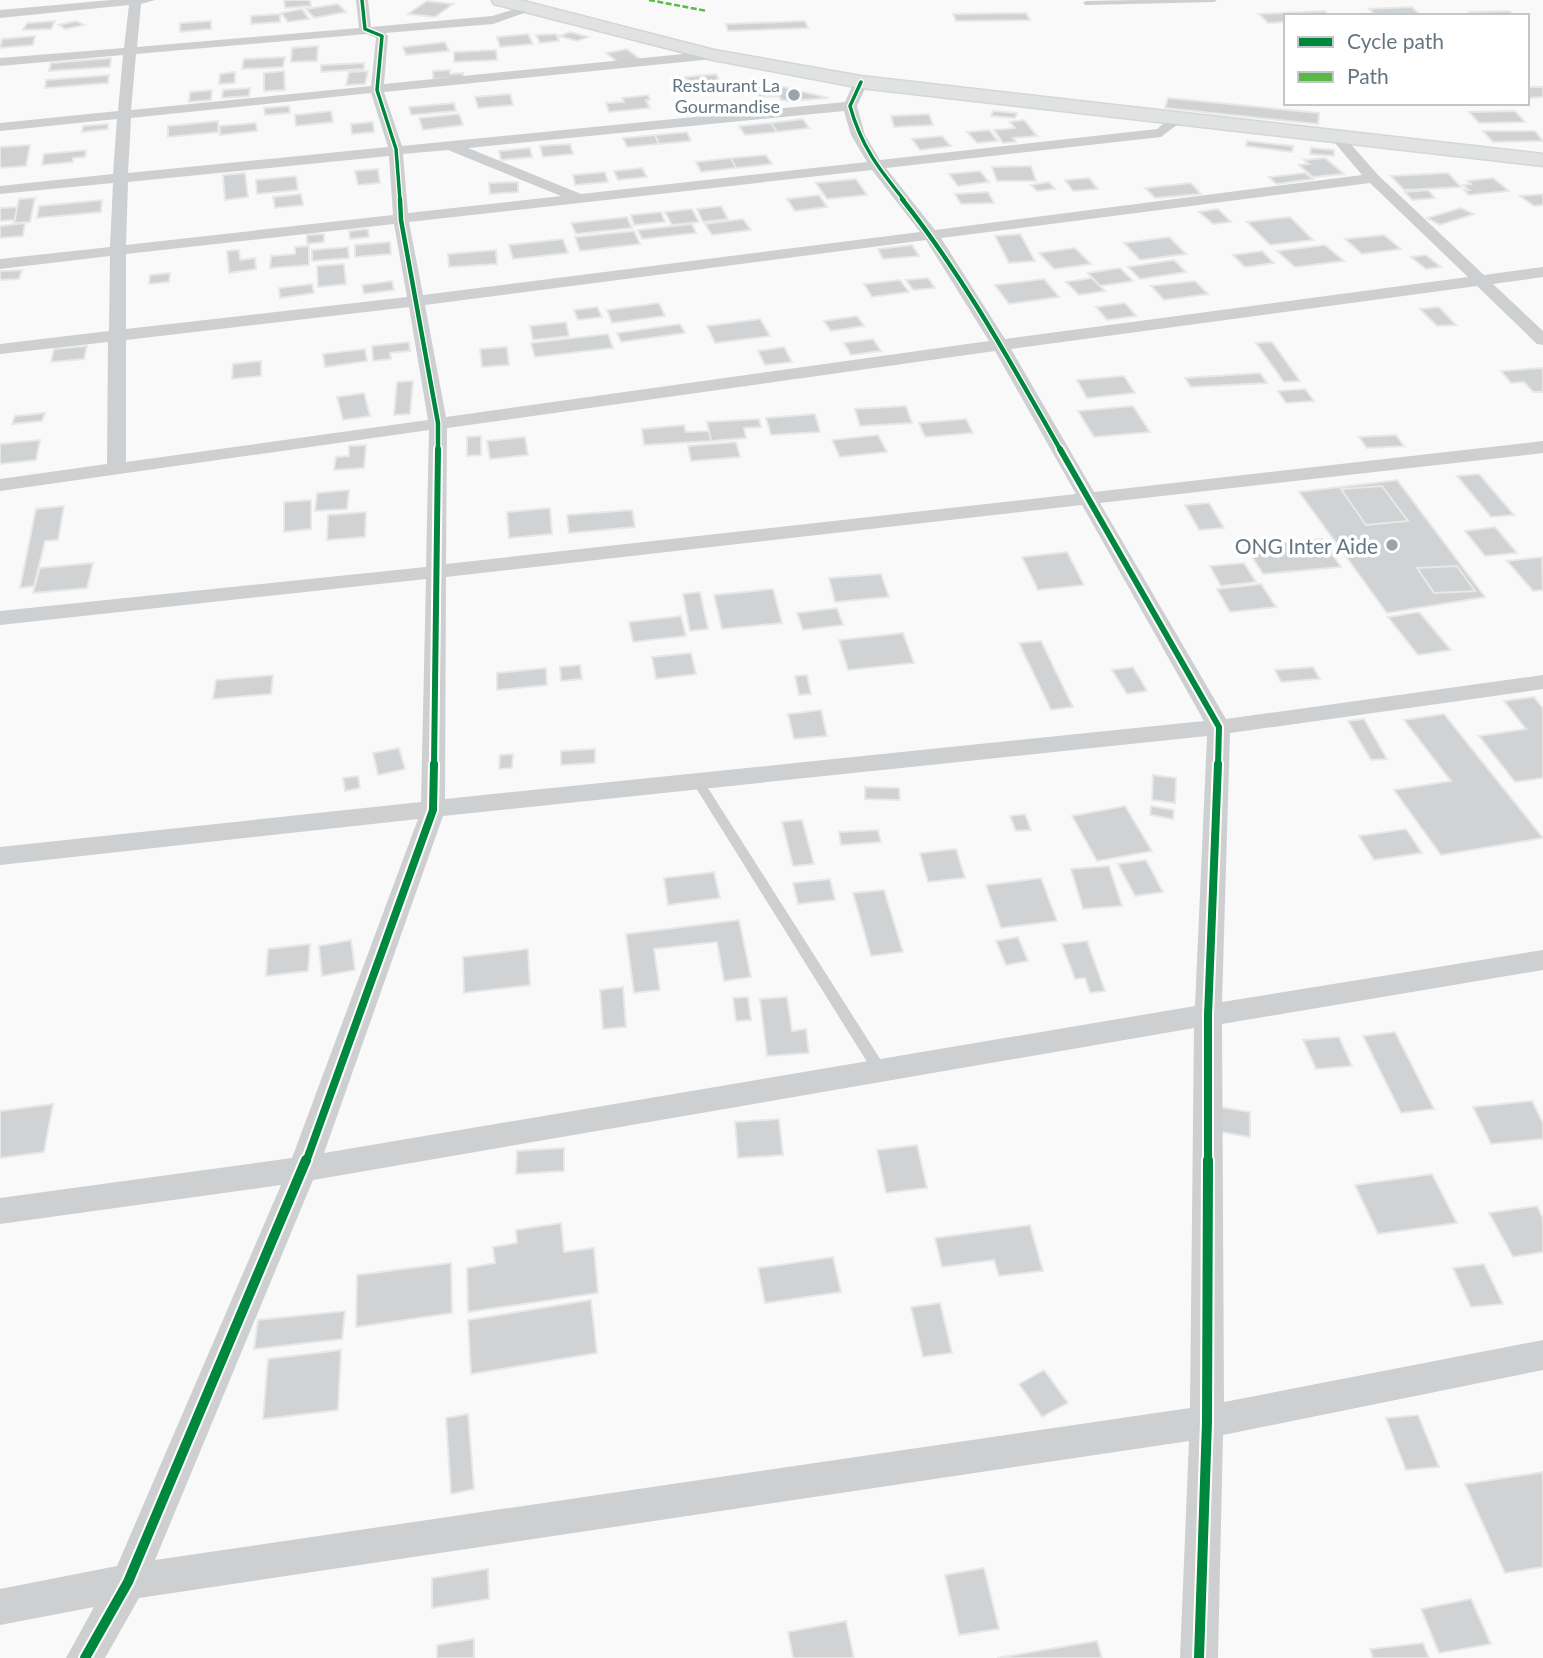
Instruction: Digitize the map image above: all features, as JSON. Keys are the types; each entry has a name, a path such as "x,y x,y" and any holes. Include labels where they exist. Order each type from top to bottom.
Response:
{"main road":[{"path":"500,0 713,55 861,82 1543,160"}],"street":[{"path":"0,14 140,0 128,49 120,178 116,470"},
{"path":"362,0 365,29"},
{"path":"0,62 128,49 494,20 532,8"},
{"path":"85,1658 128,1582 303,1168 433,810 438,423 401,220 396,149 377,90 382,36 365,29"},
{"path":"0,127 713,55"},
{"path":"861,82 850,106 858,135 874,164 931,235 1000,345 1219,727 1208,1015 1207,1422 1199,1658"},
{"path":"0,190 850,106"},
{"path":"0,264 1161,133 1179,117"},
{"path":"1336,136 1373,178 1543,341"},
{"path":"446,144 580,199"},
{"path":"0,349 416,301 1373,178"},
{"path":"0,485 1543,272"},
{"path":"1478,281 1543,282"},
{"path":"0,618 1543,447"},
{"path":"0,856 697,780 1219,727 1543,682"},
{"path":"0,1211 303,1168 880,1069 1543,960"},
{"path":"0,1607 128,1582 1207,1422 1543,1355"}],"lane":[{"path":"1086,3 1214,0"},
{"path":"697,780 880,1069"}],"building":[{"path":"284,0 310,0 311,6 285,8"},
{"path":"427,1 453,4 435,17 408,14"},
{"path":"338,4 346,12 314,18 306,9"},
{"path":"1412,7 1419,14 1374,14 1369,9"},
{"path":"302,9 309,19 288,22 281,13"},
{"path":"1325,11 1327,14 1284,14 1284,22 1268,23 1259,14"},
{"path":"1509,11 1513,14 1472,14 1470,12"},
{"path":"1026,13 1030,20 956,21 953,14"},
{"path":"280,14 280,22 251,24 251,16"},
{"path":"55,21 51,29 23,30 27,23"},
{"path":"76,21 84,25 66,29 59,25"},
{"path":"211,21 211,29 180,32 180,23"},
{"path":"805,21 808,28 728,31 726,24"},
{"path":"570,32 588,37 577,41 559,36"},
{"path":"528,34 533,44 500,47 497,37"},
{"path":"556,34 559,41 540,43 536,35"},
{"path":"35,36 33,45 0,48 2,39"},
{"path":"445,42 449,51 406,55 403,47"},
{"path":"318,46 317,61 291,62 292,48"},
{"path":"627,49 640,59 619,63 606,53"},
{"path":"496,50 497,60 454,62 454,52"},
{"path":"285,57 283,67 242,69 244,59"},
{"path":"111,58 110,67 49,71 51,63"},
{"path":"364,63 364,69 321,72 321,65"},
{"path":"450,70 450,74 463,73 463,78 433,79 433,71"},
{"path":"284,71 285,90 264,91 264,73"},
{"path":"368,71 365,84 346,85 349,72"},
{"path":"235,72 235,83 219,84 220,74"},
{"path":"716,74 722,85 689,85 685,77"},
{"path":"109,75 108,83 45,88 46,80"},
{"path":"756,80 828,98 790,101 781,100 779,96 759,97"},
{"path":"1529,87 1543,87 1543,97 1529,98"},
{"path":"250,88 249,96 222,98 223,90"},
{"path":"212,90 211,100 189,102 190,92"},
{"path":"510,94 513,105 478,108 475,97"},
{"path":"648,95 650,100 646,100 650,108 609,112 606,103 624,102 622,98"},
{"path":"1168,98 1319,113 1318,124 1165,108"},
{"path":"454,103 456,111 411,115 409,107"},
{"path":"289,106 290,113 265,115 264,108"},
{"path":"331,111 333,122 296,126 295,115"},
{"path":"993,111 1017,113 1015,118 991,116"},
{"path":"1515,111 1525,122 1479,123 1469,112"},
{"path":"459,114 463,125 423,130 419,118"},
{"path":"929,114 933,125 894,127 891,116"},
{"path":"803,119 809,128 777,132 771,123"},
{"path":"1024,120 1037,136 1013,138 1016,142 1003,143 994,130 1015,128 1010,122"},
{"path":"218,121 218,132 168,137 168,126"},
{"path":"373,122 374,132 352,134 351,124"},
{"path":"256,123 257,131 220,135 220,126"},
{"path":"771,123 777,132 745,135 739,126"},
{"path":"108,124 108,129 82,132 83,126"},
{"path":"989,130 998,141 977,143 967,132"},
{"path":"1483,131 1535,131 1543,141 1493,142"},
{"path":"687,132 691,141 659,144 655,135"},
{"path":"655,135 659,144 627,147 623,138"},
{"path":"942,136 951,146 920,150 912,139"},
{"path":"1247,141 1293,146 1292,152 1246,146"},
{"path":"570,144 573,154 543,157 540,146"},
{"path":"30,145 26,166 0,168 0,147"},
{"path":"530,148 532,157 501,160 499,151"},
{"path":"1311,148 1334,150 1334,156 1310,154"},
{"path":"86,150 85,157 73,158 73,162 42,165 44,154"},
{"path":"766,155 772,164 736,168 731,158"},
{"path":"731,158 736,168 701,172 696,162"},
{"path":"1325,158 1344,174 1313,177 1299,165 1309,164 1304,160"},
{"path":"1031,166 1036,181 997,181 992,167"},
{"path":"642,168 647,177 618,180 614,171"},
{"path":"378,169 380,183 358,185 355,171"},
{"path":"980,171 989,182 958,186 949,174"},
{"path":"605,172 608,182 575,185 573,175"},
{"path":"245,173 248,197 225,200 223,175"},
{"path":"1305,173 1313,179 1276,184 1269,177"},
{"path":"1448,173 1461,187 1404,190 1391,176"},
{"path":"296,176 298,190 257,194 256,180"},
{"path":"1089,178 1098,189 1073,191 1065,180"},
{"path":"1493,178 1509,191 1469,195 1464,190 1469,190 1463,185 1471,184 1467,181"},
{"path":"856,179 867,195 827,199 816,183"},
{"path":"518,182 518,192 490,194 489,183"},
{"path":"1049,182 1055,189 1037,191 1031,185"},
{"path":"1191,183 1201,194 1155,198 1145,188"},
{"path":"1428,190 1435,198 1412,200 1405,192"},
{"path":"988,192 994,203 961,204 955,194"},
{"path":"301,194 303,205 275,208 273,197"},
{"path":"1543,194 1543,205 1534,206 1520,196"},
{"path":"819,195 827,207 795,211 787,199"},
{"path":"35,198 30,222 14,223 19,199"},
{"path":"102,200 101,212 37,218 39,206"},
{"path":"721,206 728,219 703,222 697,209"},
{"path":"17,207 15,220 0,221 0,208"},
{"path":"1461,208 1474,214 1440,225 1427,218"},
{"path":"692,209 699,222 672,225 665,212"},
{"path":"1218,209 1231,222 1213,224 1199,212"},
{"path":"661,212 665,222 634,225 631,215"},
{"path":"627,217 632,228 576,234 571,223"},
{"path":"1290,217 1313,240 1270,245 1247,222"},
{"path":"743,219 751,230 712,235 705,224"},
{"path":"25,223 23,236 0,238 0,226"},
{"path":"692,224 696,233 642,239 638,230"},
{"path":"368,229 369,237 350,239 349,231"},
{"path":"634,231 640,244 580,251 575,237"},
{"path":"324,234 324,242 307,244 307,235"},
{"path":"1020,234 1035,261 1009,263 995,236"},
{"path":"1384,235 1401,249 1362,254 1345,239"},
{"path":"1169,237 1186,254 1140,260 1124,243"},
{"path":"563,239 568,253 513,259 509,245"},
{"path":"390,242 391,254 355,257 355,245"},
{"path":"912,245 919,256 883,259 878,249"},
{"path":"1325,245 1344,261 1295,267 1277,251"},
{"path":"309,246 309,265 270,268 271,256 295,254 295,247"},
{"path":"348,247 349,258 312,261 312,250"},
{"path":"1075,248 1091,264 1054,269 1039,253"},
{"path":"239,250 240,260 255,258 256,269 229,273 227,251"},
{"path":"496,250 497,264 449,267 448,254"},
{"path":"1262,251 1274,263 1245,267 1233,255"},
{"path":"1426,255 1441,267 1426,269 1411,257"},
{"path":"1174,260 1186,272 1140,279 1128,267"},
{"path":"344,264 346,284 318,287 317,266"},
{"path":"1120,268 1133,281 1100,286 1088,273"},
{"path":"22,270 19,279 0,280 0,271"},
{"path":"170,273 169,282 149,284 150,275"},
{"path":"928,278 935,288 913,290 906,280"},
{"path":"1092,278 1105,291 1079,295 1066,282"},
{"path":"1044,279 1059,297 1009,304 995,285"},
{"path":"900,280 909,292 872,297 864,284"},
{"path":"392,281 394,290 364,294 362,285"},
{"path":"1195,281 1208,294 1164,300 1151,286"},
{"path":"312,284 314,293 280,298 279,288"},
{"path":"659,303 665,316 612,323 607,310"},
{"path":"1125,303 1136,316 1107,320 1096,307"},
{"path":"597,307 602,317 578,320 574,310"},
{"path":"1439,307 1456,325 1437,326 1420,309"},
{"path":"857,316 864,326 831,331 824,321"},
{"path":"760,319 770,336 715,343 707,326"},
{"path":"566,322 569,336 533,340 530,326"},
{"path":"680,324 685,333 621,342 617,333"},
{"path":"608,334 613,348 535,357 531,343"},
{"path":"873,339 881,351 851,355 844,343"},
{"path":"409,342 410,351 390,353 391,359 373,361 372,346"},
{"path":"1272,342 1300,381 1284,382 1256,343"},
{"path":"87,346 84,359 51,362 54,349"},
{"path":"507,347 509,365 482,367 480,349"},
{"path":"784,347 792,362 765,365 758,351"},
{"path":"365,349 367,361 325,367 323,354"},
{"path":"261,361 261,376 232,379 233,364"},
{"path":"1543,368 1543,392 1533,392 1524,382 1511,383 1501,371"},
{"path":"1260,373 1267,383 1191,387 1185,378"},
{"path":"1124,376 1135,393 1087,398 1077,380"},
{"path":"413,381 410,414 394,415 397,382"},
{"path":"1305,389 1314,401 1286,403 1278,391"},
{"path":"364,393 370,416 343,420 337,397"},
{"path":"906,406 912,423 860,426 855,409"},
{"path":"1133,406 1150,432 1094,437 1078,411"},
{"path":"45,413 42,421 12,424 15,416"},
{"path":"815,414 820,432 771,435 766,418"},
{"path":"759,419 761,427 744,428 746,438 711,441 707,422"},
{"path":"966,419 973,433 925,437 919,423"},
{"path":"684,425 686,432 709,431 711,441 644,445 642,429"},
{"path":"878,435 887,452 840,457 832,440"},
{"path":"1396,435 1404,446 1367,448 1359,437"},
{"path":"481,436 481,455 467,456 467,437"},
{"path":"525,437 528,455 490,459 487,441"},
{"path":"40,440 36,460 0,464 0,444"},
{"path":"736,442 740,457 691,461 688,446"},
{"path":"366,445 364,468 334,470 336,457 349,456 349,446"},
{"path":"1479,474 1514,515 1491,517 1457,476"},
{"name":"ONG Inter Aide","path":"1397,480 1485,597 1387,613 1299,492"},
{"path":"1382,486 1408,521 1366,525 1341,489"},
{"path":"349,490 347,509 315,511 317,493"},
{"path":"311,500 311,529 284,532 284,502"},
{"path":"1209,503 1224,528 1199,530 1185,505"},
{"path":"64,506 58,540 45,541 34,586 20,588 36,509"},
{"path":"550,508 552,534 509,538 507,512"},
{"path":"632,510 635,527 569,533 567,515"},
{"path":"366,512 365,537 327,540 328,515"},
{"path":"1495,527 1517,553 1485,556 1465,531"},
{"path":"1322,539 1341,567 1263,574 1245,546"},
{"path":"1067,552 1084,585 1038,590 1022,557"},
{"path":"1542,557 1543,590 1533,591 1507,561"},
{"path":"93,563 87,588 33,593 40,568"},
{"path":"1244,563 1256,582 1221,586 1210,566"},
{"path":"1457,566 1475,591 1434,593 1417,568"},
{"path":"881,574 889,597 835,602 829,578"},
{"path":"1261,584 1276,607 1230,612 1217,589"},
{"path":"773,589 782,623 722,629 714,595"},
{"path":"700,592 708,629 690,631 683,594"},
{"path":"837,608 843,625 803,630 797,613"},
{"path":"1419,612 1451,650 1418,655 1388,617"},
{"path":"681,616 686,636 633,642 629,622"},
{"path":"903,633 914,663 848,670 839,640"},
{"path":"1041,641 1073,707 1051,710 1019,643"},
{"path":"691,653 696,674 656,679 652,657"},
{"path":"580,665 582,679 561,681 560,667"},
{"path":"1133,667 1147,691 1127,694 1112,670"},
{"path":"1313,667 1320,679 1281,682 1275,670"},
{"path":"546,668 547,685 497,690 497,673"},
{"path":"273,675 271,694 213,699 216,680"},
{"path":"807,675 811,694 799,695 795,676"},
{"path":"1534,697 1543,708 1543,778 1515,782 1479,736 1526,729 1504,701"},
{"path":"821,710 827,736 794,739 788,714"},
{"path":"1444,714 1543,838 1441,855 1394,790 1451,781 1404,720"},
{"path":"1364,719 1387,759 1371,760 1348,721"},
{"path":"399,748 405,769 378,775 373,753"},
{"path":"595,749 595,763 561,765 561,751"},
{"path":"513,754 512,768 499,769 500,755"},
{"path":"1153,775 1176,778 1175,803 1152,800"},
{"path":"358,776 360,788 345,791 343,778"},
{"path":"865,787 899,788 900,800 865,799"},
{"path":"1125,806 1152,851 1097,861 1072,816"},
{"path":"1151,806 1174,810 1173,819 1150,815"},
{"path":"1025,814 1031,830 1016,831 1010,816"},
{"path":"802,820 814,864 793,866 782,822"},
{"path":"1406,829 1422,853 1374,860 1359,836"},
{"path":"878,830 881,842 841,845 839,832"},
{"path":"956,849 965,878 928,882 920,853"},
{"path":"1146,860 1163,892 1135,896 1118,864"},
{"path":"1109,866 1122,906 1083,909 1071,869"},
{"path":"714,872 720,898 668,905 664,878"},
{"path":"1041,878 1057,921 1001,928 986,885"},
{"path":"830,879 835,900 798,904 793,883"},
{"path":"884,890 903,952 871,956 853,893"},
{"path":"739,920 751,977 724,981 717,942 654,949 660,990 634,993 626,934"},
{"path":"1018,937 1028,961 1006,965 996,941"},
{"path":"351,940 355,970 322,976 319,946"},
{"path":"1087,941 1105,991 1090,993 1085,978 1075,979 1062,944"},
{"path":"310,944 308,971 266,976 268,949"},
{"path":"528,949 530,985 464,993 463,957"},
{"path":"623,987 626,1027 603,1029 600,990"},
{"path":"748,997 751,1020 736,1021 733,998"},
{"path":"787,997 792,1031 806,1029 809,1053 767,1056 760,999"},
{"path":"1395,1032 1434,1109 1401,1113 1363,1036"},
{"path":"1339,1037 1352,1066 1316,1069 1303,1040"},
{"path":"1532,1101 1543,1123 1543,1139 1491,1144 1473,1107"},
{"path":"53,1104 44,1152 0,1158 0,1111"},
{"path":"1220,1107 1250,1112 1250,1137 1220,1132"},
{"path":"779,1119 783,1155 738,1158 735,1122"},
{"path":"917,1145 927,1188 886,1193 877,1150"},
{"path":"564,1148 564,1171 516,1174 517,1151"},
{"path":"1432,1174 1457,1223 1378,1234 1355,1185"},
{"path":"1537,1206 1543,1218 1543,1252 1513,1257 1489,1213"},
{"path":"561,1223 564,1252 594,1248 598,1293 468,1312 467,1268 495,1263 493,1247 517,1243 516,1230"},
{"path":"1030,1225 1043,1271 999,1276 994,1260 942,1267 935,1238"},
{"path":"833,1257 841,1292 765,1303 758,1268"},
{"path":"451,1263 452,1313 356,1327 357,1275"},
{"path":"1484,1264 1503,1304 1471,1307 1453,1268"},
{"path":"591,1300 597,1353 471,1374 468,1320"},
{"path":"940,1303 952,1353 923,1357 911,1307"},
{"path":"345,1311 342,1339 254,1349 258,1320"},
{"path":"341,1350 338,1410 263,1419 268,1359"},
{"path":"1044,1370 1068,1403 1042,1417 1019,1384"},
{"path":"468,1414 474,1489 451,1494 446,1418"},
{"path":"1418,1415 1439,1467 1406,1470 1386,1418"},
{"path":"1543,1472 1543,1567 1505,1573 1465,1484"},
{"path":"984,1568 999,1629 959,1635 945,1575"},
{"path":"488,1569 489,1599 432,1608 432,1578"},
{"path":"1471,1599 1491,1644 1439,1653 1421,1609"},
{"path":"846,1621 854,1658 793,1658 788,1632"},
{"path":"474,1639 474,1658 437,1658 437,1645"},
{"path":"1097,1641 1102,1658 997,1658"},
{"path":"1423,1643 1429,1658 1373,1658 1370,1649"}],"marked path":[{"path":"649,0 707,11"}],"cycle path":[{"path":"85,1658 128,1582 303,1169 433,810 438,423 401,220 396,149 377,90 382,36 365,29 362,0"},
{"path":"861,82 850,106 858,135 875,164 931,235 1000,345 1219,727 1208,1015 1207,1422 1199,1658"}],"place":[{"name":"Restaurant La Gourmandise","path":"794,95"},
{"name":"ONG Inter Aide","path":"1392,545"}]}
